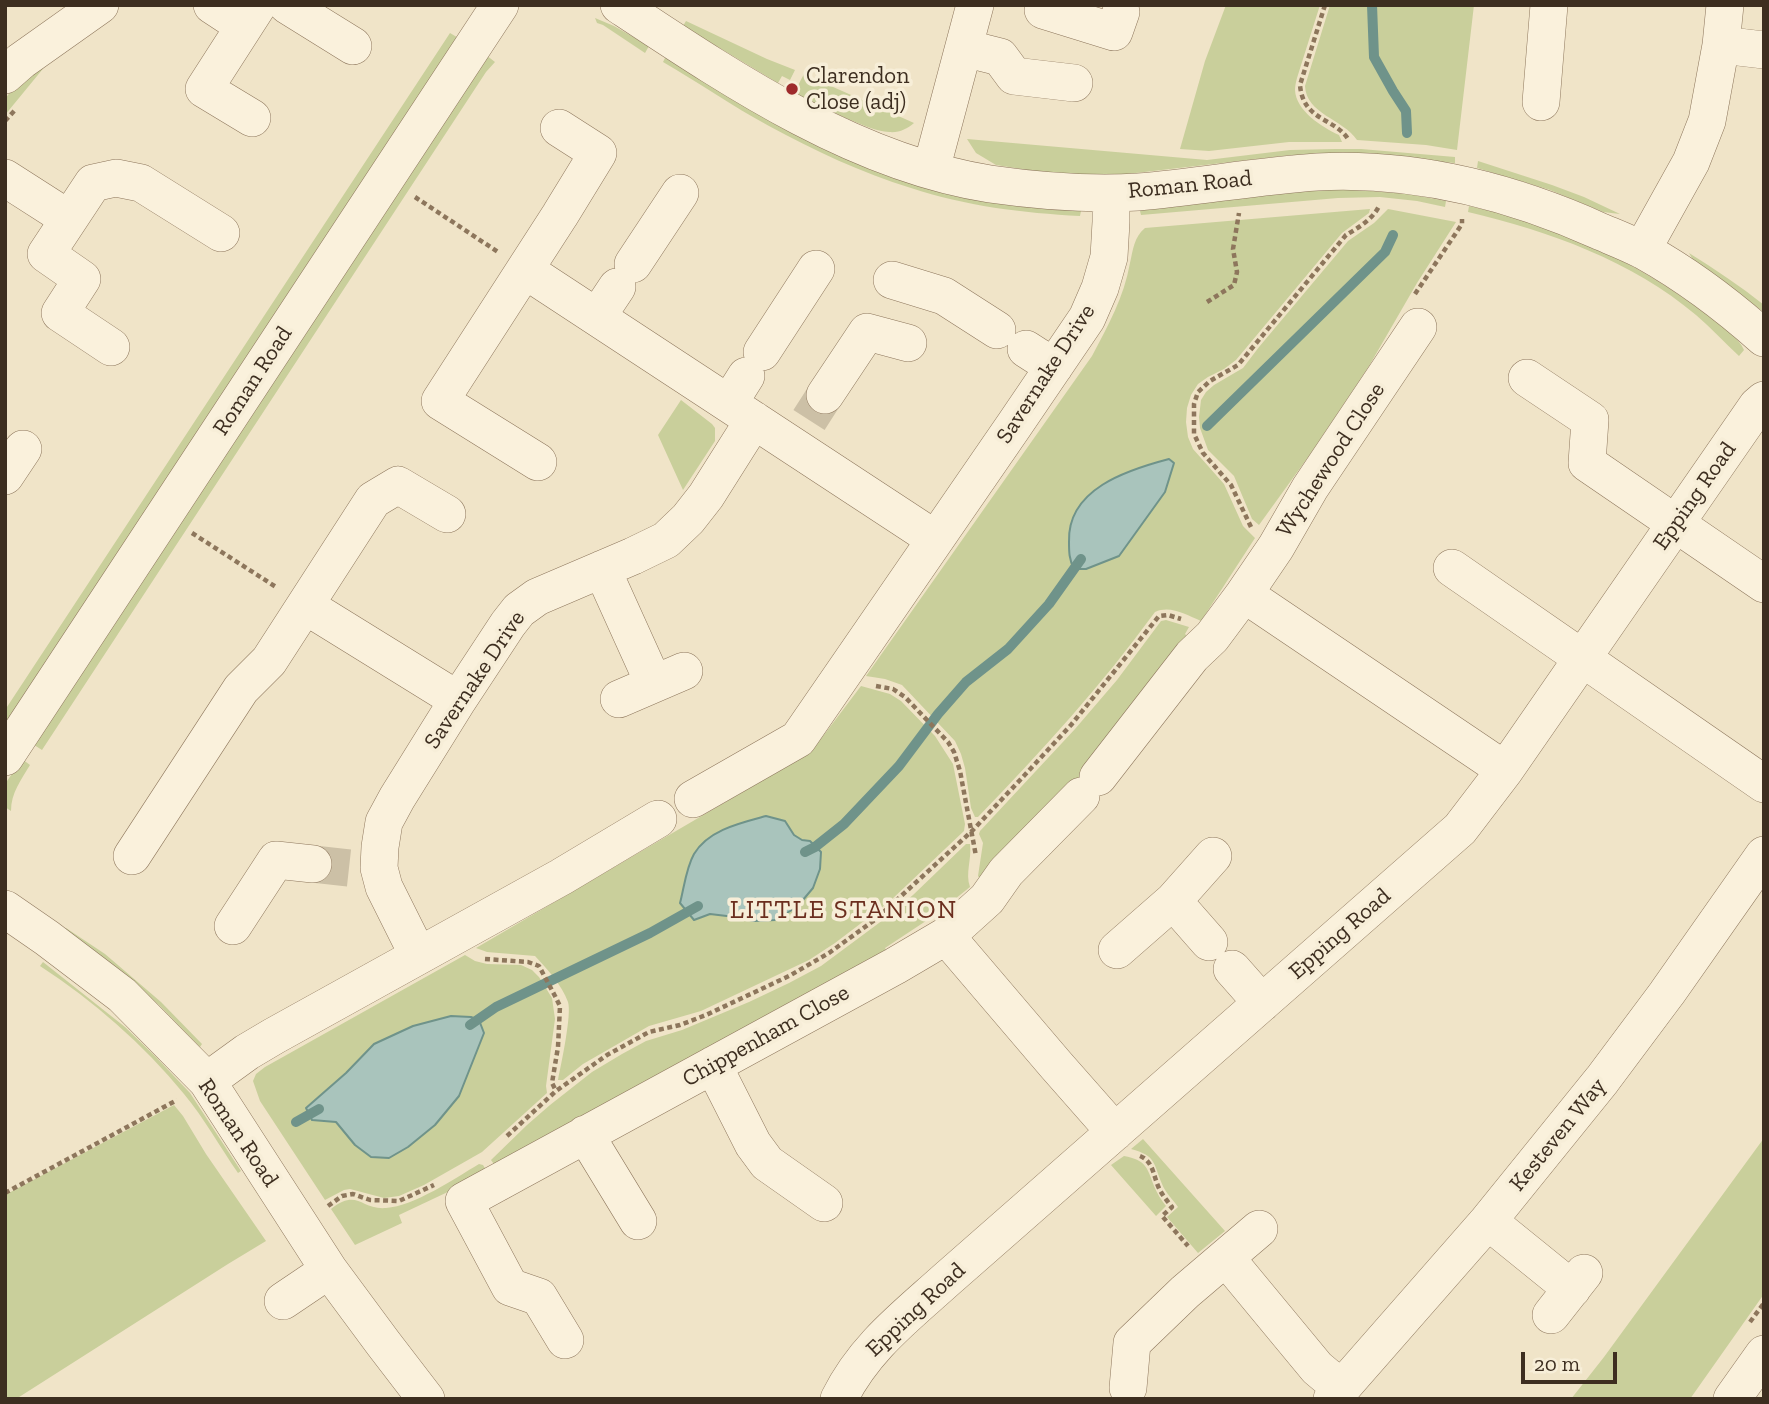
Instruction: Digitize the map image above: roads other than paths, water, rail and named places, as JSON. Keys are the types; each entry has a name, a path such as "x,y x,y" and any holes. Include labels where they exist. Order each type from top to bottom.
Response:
{"street":[{"path":"10,58 100,5"},
{"path":"212,5 251,16 204,89 252,118"},
{"path":"287,5 353,46"},
{"name":"Roman Road","path":"5,757 500,5"},
{"name":"Roman Road","path":"619,5 751,89 799,116 884,155 931,170 987,183 1039,190 1111,193 1346,171 1430,178 1486,190 1573,219 1642,250 1683,275 1764,338"},
{"path":"1541,102 1549,5"},
{"path":"1642,250 1690,162 1707,121 1721,45 1725,5"},
{"path":"931,170 964,48 969,7"},
{"path":"1043,10 1114,32 1121,12"},
{"path":"1721,45 1764,50"},
{"path":"964,48 1000,57 1014,76 1074,83"},
{"path":"538,462 440,401 598,153 559,128"},
{"path":"5,178 69,219"},
{"path":"111,347 60,313 82,279 46,254 93,183 116,178 141,183 221,233"},
{"path":"616,289 680,193"},
{"name":"Savernake Drive","path":"693,799 798,739 935,539 1026,349 1087,318 1109,257 1111,193"},
{"name":"Savernake Drive","path":"418,955 384,887 364,868 380,847 384,822 397,798 458,700 519,610 537,597 666,540 688,519 706,496 748,388 816,269"},
{"path":"525,270 616,289 748,388 809,420 935,539"},
{"path":"891,280 944,296 1026,349"},
{"name":"Wychewood Close","path":"1089,787 1192,656 1212,637 1244,593 1276,547 1310,488 1418,327"},
{"path":"809,420 867,332 908,343"},
{"path":"1527,378 1590,420 1587,463 1764,584"},
{"name":"Epping Road","path":"839,1399 856,1369 873,1347 946,1280 1125,1143 1262,1003 1460,829 1505,771 1757,406 1764,400"},
{"path":"132,856 241,689 269,661 373,500 398,485 447,514"},
{"path":"1452,568 1764,784"},
{"path":"602,569 669,678 619,699"},
{"path":"1244,593 1505,771"},
{"path":"306,606 458,700"},
{"name":"Chippenham Close","path":"565,1340 539,1297 510,1287 464,1201 946,936 987,899 1006,872 1089,787"},
{"path":"193,1090 247,1052 561,877 658,819"},
{"name":"Kesteven Way","path":"1348,1392 1602,1080 1764,855"},
{"path":"1117,950 1173,901 1213,856"},
{"path":"233,926 276,860 313,864"},
{"path":"1173,901 1209,942"},
{"name":"Roman Road","path":"5,909 47,937 122,995 426,1399"},
{"path":"946,936 1125,1143"},
{"path":"1232,969 1262,1003"},
{"path":"713,1065 752,1144 767,1163 824,1203"},
{"path":"585,1134 638,1221"},
{"path":"1488,1221 1569,1293"},
{"path":"1128,1388 1132,1343 1185,1292 1208,1254 1259,1229"},
{"path":"1208,1254 1317,1367 1348,1392"},
{"path":"283,1301 329,1270"},
{"path":"1732,1399 1764,1354"}],"water":[{"path":"1169,459 1174,463 1165,492 1119,556 1086,569 1074,569 1069,552 1071,524 1078,508 1089,495 1118,476"},
{"path":"766,816 785,821 794,835 810,841 821,852 820,869 813,888 797,907 775,920 754,921 710,914 694,920 680,903 694,854 716,833"},
{"path":"451,1016 479,1020 484,1033 459,1096 435,1125 408,1147 389,1158 371,1157 355,1145 336,1122 312,1120 306,1108 374,1044 413,1026"}],"waterway":[{"path":"1372,5 1374,57 1406,111 1407,133"},
{"path":"1207,426 1385,252 1393,235"},
{"path":"805,852 844,824 899,766 966,682 1008,649 1049,604 1081,559"},
{"path":"470,1025 496,1007 650,933 698,906"},
{"path":"296,1122 319,1109"}],"tunnel":[{"path":"809,420 825,395"},
{"path":"313,864 349,868"}],"place":[{"name":"Clarendon Close (adj)","path":"792,89"}],"district":[{"name":"LITTLE STANION","path":"844,911"}]}
